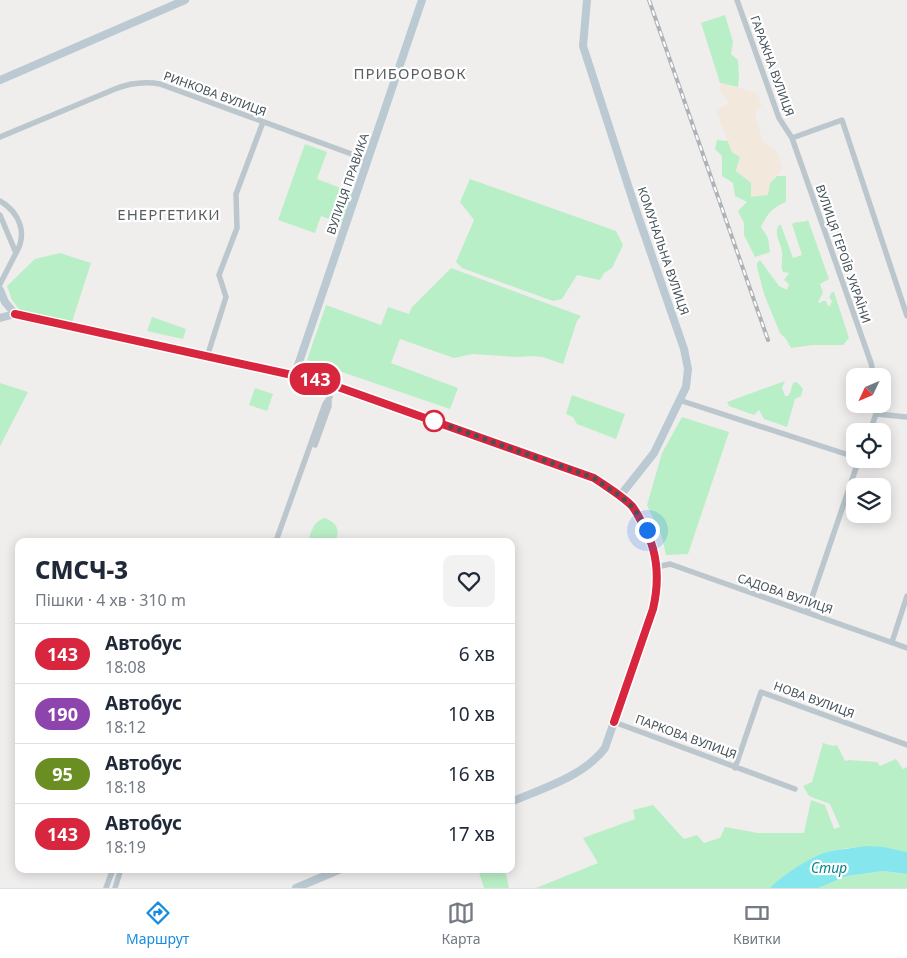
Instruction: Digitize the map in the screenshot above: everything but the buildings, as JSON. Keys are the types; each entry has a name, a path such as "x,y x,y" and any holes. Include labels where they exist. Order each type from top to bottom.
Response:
{"street":[{"path":"0,80 185,0"},
{"name":"ВУЛИЦЯ ПРАВИКА","path":"295,374 422,0"},
{"name":"КОМУНАЛЬНА ВУЛИЦЯ","path":"587,0 583,46 636,210 684,349 688,369 686,387 654,453 620,496"},
{"name":"ГАРАЖНА ВУЛИЦЯ","path":"737,0 779,118 792,138"},
{"name":"РИНКОВА ВУЛИЦЯ","path":"0,137 127,84 145,82 160,84 368,160"},
{"path":"792,138 842,120 907,316"},
{"path":"207,356 226,297 219,275 237,228 236,194 263,122"},
{"name":"ВУЛИЦЯ ГЕРОЇВ УКРАЇНИ","path":"792,138 872,368"},
{"path":"0,201 14,211 22,233 20,247 0,284"},
{"path":"0,215 16,253"},
{"path":"0,290 5,302 15,314"},
{"path":"0,318 15,314 295,374 324,382 594,478 634,508 647,530 654,550 657,567 657,590 653,609 605,748 597,759 576,772 515,800"},
{"path":"277,538 325,404 330,397 329,406 281,538"},
{"path":"679,400 846,454"},
{"path":"873,423 876,414 907,417"},
{"path":"806,612 856,468"},
{"name":"САДОВА ВУЛИЦЯ","path":"657,567 670,564 907,648"},
{"path":"892,642 907,597"},
{"name":"НОВА ВУЛИЦЯ","path":"735,768 762,692 907,745"},
{"name":"ПАРКОВА ВУЛИЦЯ","path":"614,722 795,789"},
{"path":"106,888 112,873"},
{"path":"115,888 121,873"},
{"path":"296,888 332,873"}],"green space":[{"path":"725,15 733,42 731,54 738,60 738,87 720,83 701,23"},
{"path":"717,140 728,141 732,152 740,157 736,171 767,195 770,183 777,176 786,176 786,202 777,206 771,212 761,227 768,238 770,252 755,257 744,235 744,223 738,211 747,202 735,196 733,183 722,176 722,156 715,149"},
{"path":"305,144 327,152 317,179 354,193 343,224 321,216 315,233 278,220"},
{"path":"470,179 616,231 623,245 612,268 604,273 600,280 577,275 562,299 553,301 462,268 456,262 474,220 460,202"},
{"path":"808,220 829,279 820,284 823,293 818,302 826,301 828,306 830,306 832,301 829,297 834,292 849,338 843,345 813,345 791,348 780,333 764,294 757,267 757,263 760,260 779,286 787,290 789,284 784,280 789,273 783,272 782,252 777,232 779,225 781,225 793,258 802,255 792,224"},
{"path":"60,253 91,263 72,322 20,310 12,300 7,286 35,259"},
{"path":"451,268 581,316 577,321 563,364 543,357 533,356 517,357 472,354 454,358 400,339 391,363 458,388 450,409 307,360 326,305 381,325 388,307 409,314 412,307"},
{"path":"152,317 186,329 183,339 147,331"},
{"path":"785,381 782,388 785,396 788,396 790,393 793,383 797,382 803,389 801,396 795,399 787,427 764,419 759,410 754,415 729,406 727,402"},
{"path":"0,383 28,392 0,446"},
{"path":"255,388 273,394 267,411 249,405"},
{"path":"572,395 625,414 616,439 577,424 573,417 566,414"},
{"path":"682,417 729,432 688,554 666,555 662,537 647,505 662,453"},
{"path":"325,518 335,524 338,533 337,538 309,538 315,524"},
{"path":"823,743 833,746 837,745 845,761 877,762 880,766 896,759 903,769 907,767 907,852 866,847 836,850 811,860 770,888 536,888 598,863 583,838 635,819 633,810 653,805 684,839 697,835 704,843 720,838 725,827 758,833 804,833 811,800 825,805 834,829 840,827 830,804 809,796 803,786 812,782"},
{"path":"883,871 907,874 907,888 817,888 847,876"},
{"path":"479,873 506,873 509,888 484,888"}],"sand":[{"path":"720,83 757,93 762,106 756,109 755,116 763,141 777,152 783,168 770,183 768,195 751,197 751,182 736,171 740,157 732,152 716,110 728,104 726,97 721,93"}],"water":[{"name":"Стир","path":"867,846 907,852 907,874 883,871 847,876 818,888 770,888 797,867 821,854"}],"railway":[{"path":"649,0 768,340"}],"bus line":[{"name":"143","path":"15,314 295,374 324,382 594,478 634,508 647,530 654,550 657,567 657,590 653,609 614,722"}],"district":[{"name":"ПРИБОРОВОК","path":"410,74"},
{"name":"ЕНЕРГЕТИКИ","path":"169,215"}],"route":[{"path":"434,421 594,478 634,508 647,530"}]}
